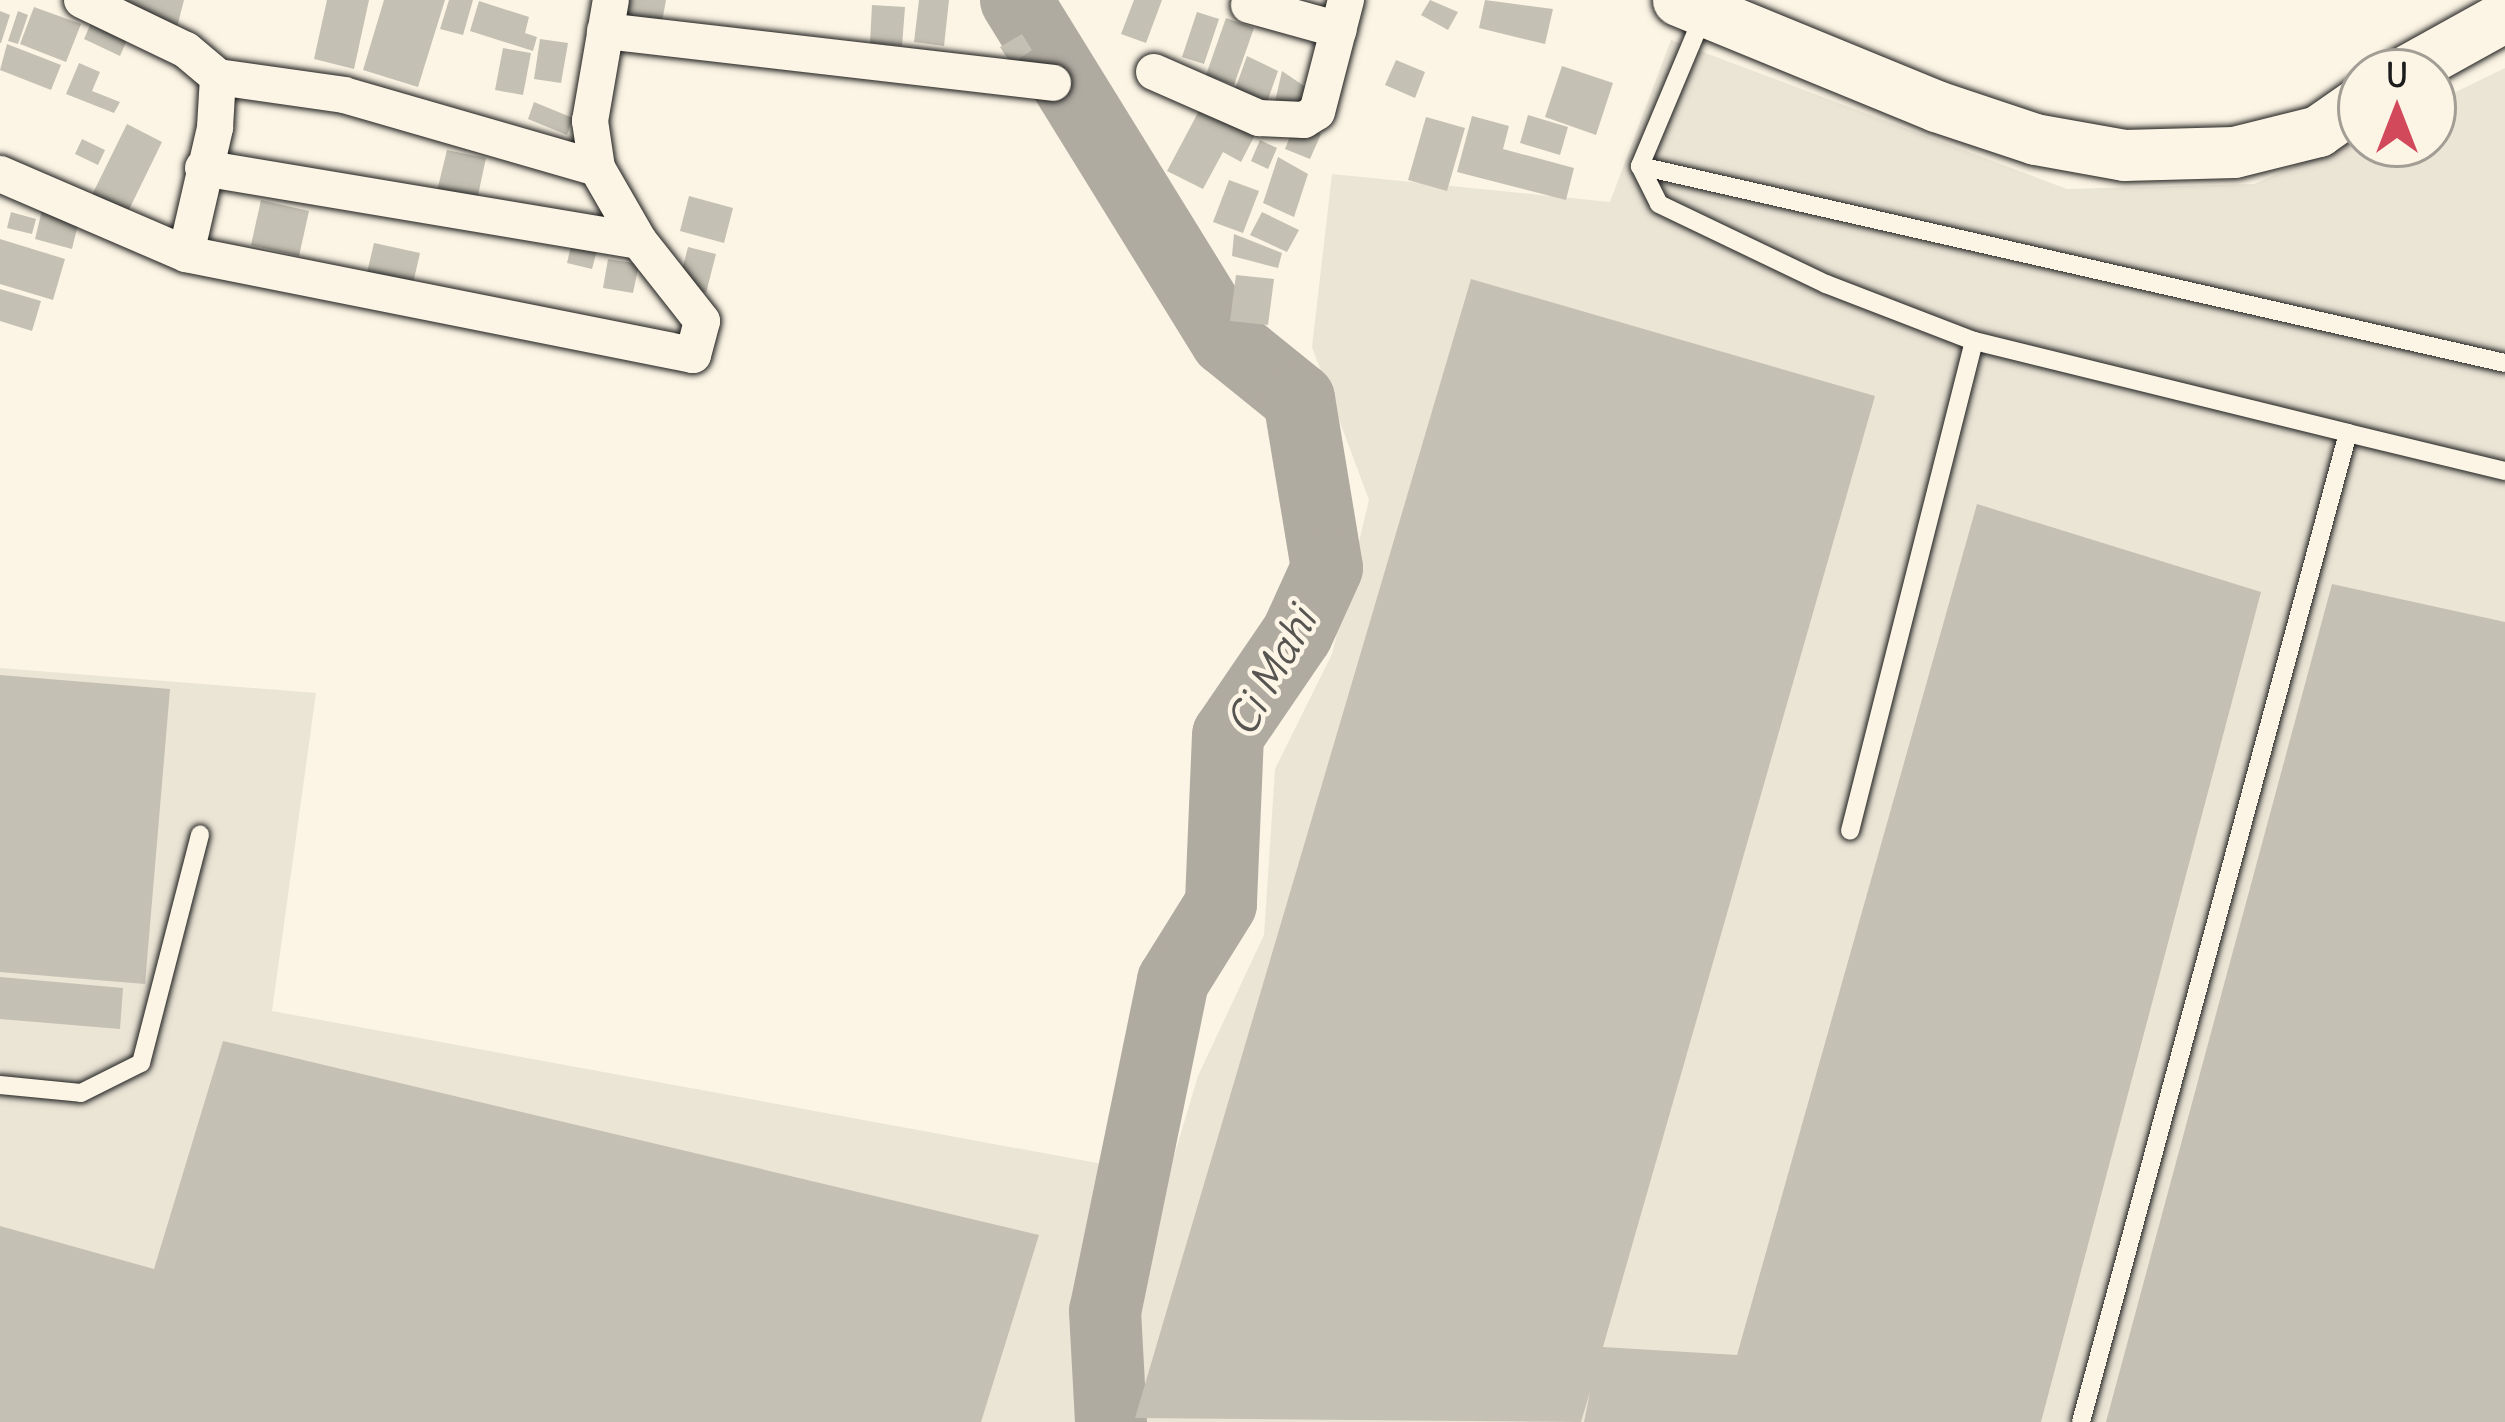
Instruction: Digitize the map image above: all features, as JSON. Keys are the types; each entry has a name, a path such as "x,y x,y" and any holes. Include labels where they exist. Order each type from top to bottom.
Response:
{"main road":[{"path":"1692,6 1936,106 2036,140 2124,155 2234,152 2318,131 2337,118"},
{"path":"2447,48 2505,16"}],"street":[{"path":"82,0 186,50 218,77 344,95 597,168"},
{"path":"1154,72 1259,118 1304,120 1317,112 1343,15 1249,5"},
{"path":"0,174 186,254 693,355 702,321 639,241 597,168 590,121 608,16 1053,83"},
{"path":"186,254 218,77"},
{"path":"203,168 639,241"}],"lane":[{"path":"1692,6 1640,166 1644,186 1670,215 1974,341 2505,471"},
{"path":"1640,166 2505,363"},
{"path":"1850,831 1974,341"},
{"path":"2081,1422 2348,433"},
{"path":"0,1085 81,1093 141,1063 200,835"}],"shaded area":[{"path":"1671,40 2067,189 2254,184 2337,148 2337,168 2457,168 2457,91 2505,68 2505,1422 0,1422 0,668 316,693 272,1011 1168,1176 1198,1076 1264,935 1275,769 1332,654 1369,500 1312,347 1332,174 1610,202"}],"building":[{"path":"122,0 184,0 177,27"},
{"path":"327,0 369,0 354,69 314,59"},
{"path":"384,0 445,0 418,87 363,70"},
{"path":"449,0 473,0 463,35 440,29"},
{"path":"627,0 666,0 662,22 624,15"},
{"path":"919,0 949,0 944,46 914,42"},
{"path":"1134,0 1162,0 1146,43 1121,34"},
{"path":"1430,0 1458,12 1448,30 1421,15"},
{"path":"1485,0 1553,9 1545,44 1479,28"},
{"path":"479,1 529,17 525,33 537,37 533,51 470,31"},
{"path":"872,5 905,7 902,46 870,43"},
{"path":"34,7 81,24 66,62 20,44"},
{"path":"0,11 10,15 1,43 0,43"},
{"path":"18,11 28,15 18,44 8,41"},
{"path":"1197,12 1219,19 1204,64 1182,57"},
{"path":"94,16 130,33 120,56 84,39"},
{"path":"1226,18 1254,28 1234,85 1206,75"},
{"path":"1022,34 1032,50 1011,64 1000,47"},
{"path":"540,39 568,43 561,83 534,79"},
{"path":"7,44 61,65 51,90 0,70"},
{"path":"503,48 531,53 523,95 495,90"},
{"path":"1247,56 1278,71 1266,105 1234,92"},
{"path":"1396,60 1425,72 1415,98 1385,85"},
{"path":"79,63 100,72 92,91 120,102 114,113 66,94"},
{"path":"1562,66 1613,83 1596,135 1545,117"},
{"path":"1282,71 1310,90 1298,117 1274,106"},
{"path":"534,102 573,118 567,135 528,119"},
{"path":"1201,107 1255,135 1241,162 1223,152 1203,189 1167,171"},
{"path":"1528,115 1568,127 1560,155 1520,143"},
{"path":"1472,116 1509,126 1503,149 1574,168 1566,200 1457,172"},
{"path":"1426,117 1465,128 1447,191 1408,180"},
{"path":"127,124 162,142 123,222 87,205"},
{"path":"1295,124 1321,134 1310,159 1285,149"},
{"path":"82,139 105,150 98,165 75,154"},
{"path":"1260,140 1277,148 1268,169 1251,161"},
{"path":"447,150 486,158 477,200 437,191"},
{"path":"1278,157 1308,174 1294,217 1263,203"},
{"path":"1229,180 1259,191 1243,233 1213,222"},
{"path":"689,196 733,208 724,243 680,231"},
{"path":"261,200 309,211 299,256 251,245"},
{"path":"44,202 81,212 72,249 35,239"},
{"path":"11,212 36,219 32,234 7,228"},
{"path":"1262,212 1299,230 1287,252 1250,235"},
{"path":"574,233 600,239 592,269 567,263"},
{"path":"1234,234 1282,253 1278,268 1232,256"},
{"path":"0,239 65,259 53,300 0,284"},
{"path":"374,243 420,253 412,288 366,277"},
{"path":"688,247 716,254 706,293 678,286"},
{"path":"608,259 639,264 633,293 603,288"},
{"path":"1236,275 1274,279 1268,325 1230,321"},
{"path":"1471,279 1875,396 1603,1347 1737,1355 1977,504 2261,592 2041,1422 1584,1422 1590,1392 1581,1422 1135,1418"},
{"path":"0,289 41,301 32,331 0,321"},
{"path":"2332,584 2505,622 2505,1422 2106,1422"},
{"path":"0,675 170,689 145,984 0,972"},
{"path":"0,977 123,988 120,1029 0,1019"},
{"path":"223,1041 1039,1235 981,1422 0,1422 0,1226 154,1269"}],"waterway":[{"name":"Ci Mahi","path":"1016,0 1226,340 1299,399 1327,568 1297,634 1228,735 1221,904 1173,981 1105,1311 1111,1422"}]}
